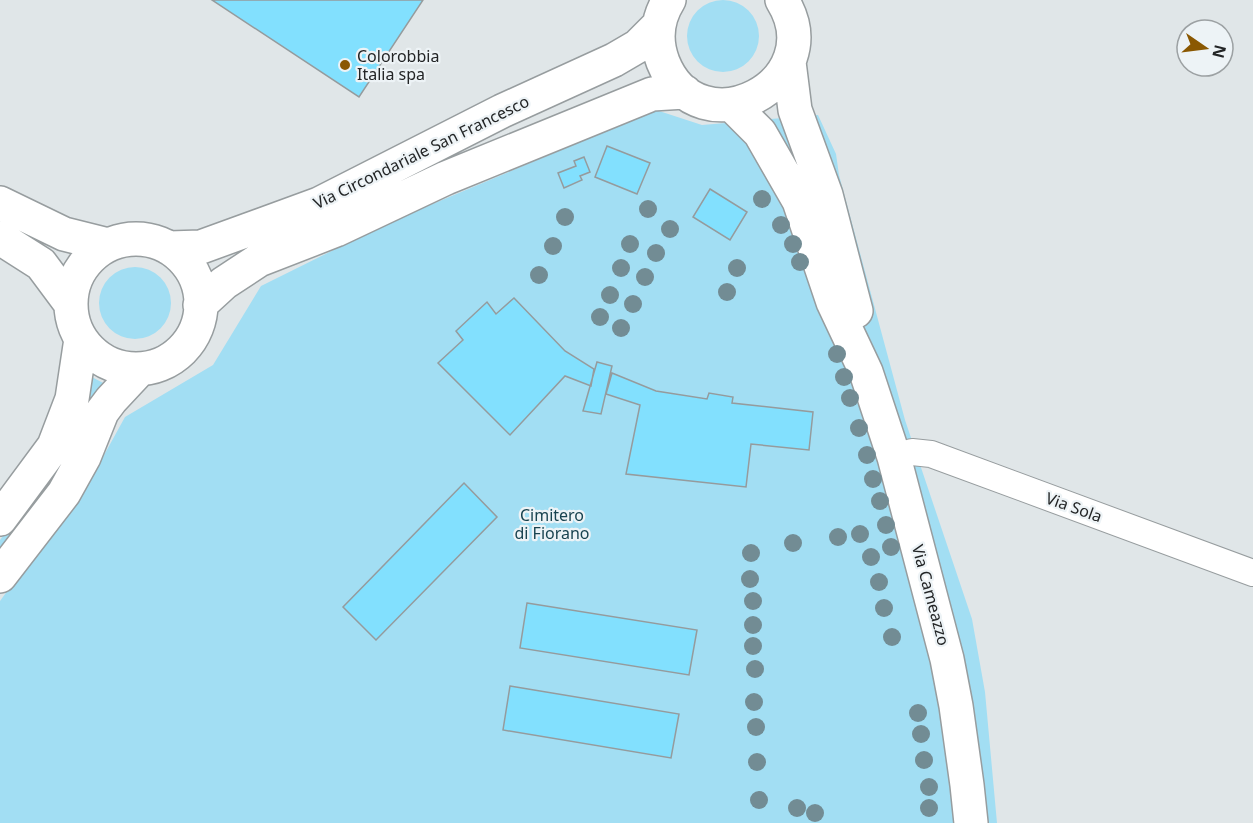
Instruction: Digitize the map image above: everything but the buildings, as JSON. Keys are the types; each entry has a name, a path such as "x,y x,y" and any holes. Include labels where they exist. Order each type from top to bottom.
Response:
{"street":[{"name":"Via Circondariale San Francesco","path":"664,12 658,40 660,55 674,82 686,92 708,103 732,105 760,96 772,87 789,62 793,31 790,16 783,1"},
{"name":"Via Circondariale San Francesco","path":"169,248 201,247 319,204 502,111 614,60 638,46 664,12"},
{"name":"Via Cameazzo","path":"789,62 795,110 826,195 854,297 866,372"},
{"name":"Via Circondariale San Francesco","path":"200,305 224,283 259,260 336,230 446,178 652,93 686,92"},
{"name":"Via Cameazzo","path":"732,105 760,133 799,201 833,302 866,372 894,457 947,659 958,717 970,823"},
{"name":"Via Circondariale San Francesco","path":"0,203 64,234 108,245"},
{"name":"Via Circondariale San Francesco","path":"0,238 41,264 70,303"},
{"name":"Via Circondariale San Francesco","path":"145,239 169,248 186,263 197,282 200,305 196,328 183,348 163,363 140,369 106,362 81,339 75,328 70,303 73,285 80,269 92,255 108,245 126,240 145,239"},
{"path":"0,519 54,446 72,399 81,339"},
{"path":"0,576 63,493 84,457 106,406 140,369"},
{"name":"Via Sola","path":"894,457 912,452 931,454 1253,573"}],"green space":[{"path":"723,0 743,6 753,16 759,36 753,56 743,66 723,72 703,66 693,56 687,36 693,16 703,6"},
{"name":"Cimitero di Fiorano","path":"656,110 702,125 818,115 836,154 839,175 905,420 972,619 985,692 997,823 0,823 0,601 98,466 125,417 213,365 261,286 392,221"},
{"path":"142,267 161,277 169,289 171,303 169,317 161,329 149,337 128,339 109,329 101,317 99,296 109,277 121,269"},
{"path":"88,375 107,385 67,463 0,555 0,540"}],"place":[{"name":"Colorobbia Italia spa","path":"345,65"}]}
